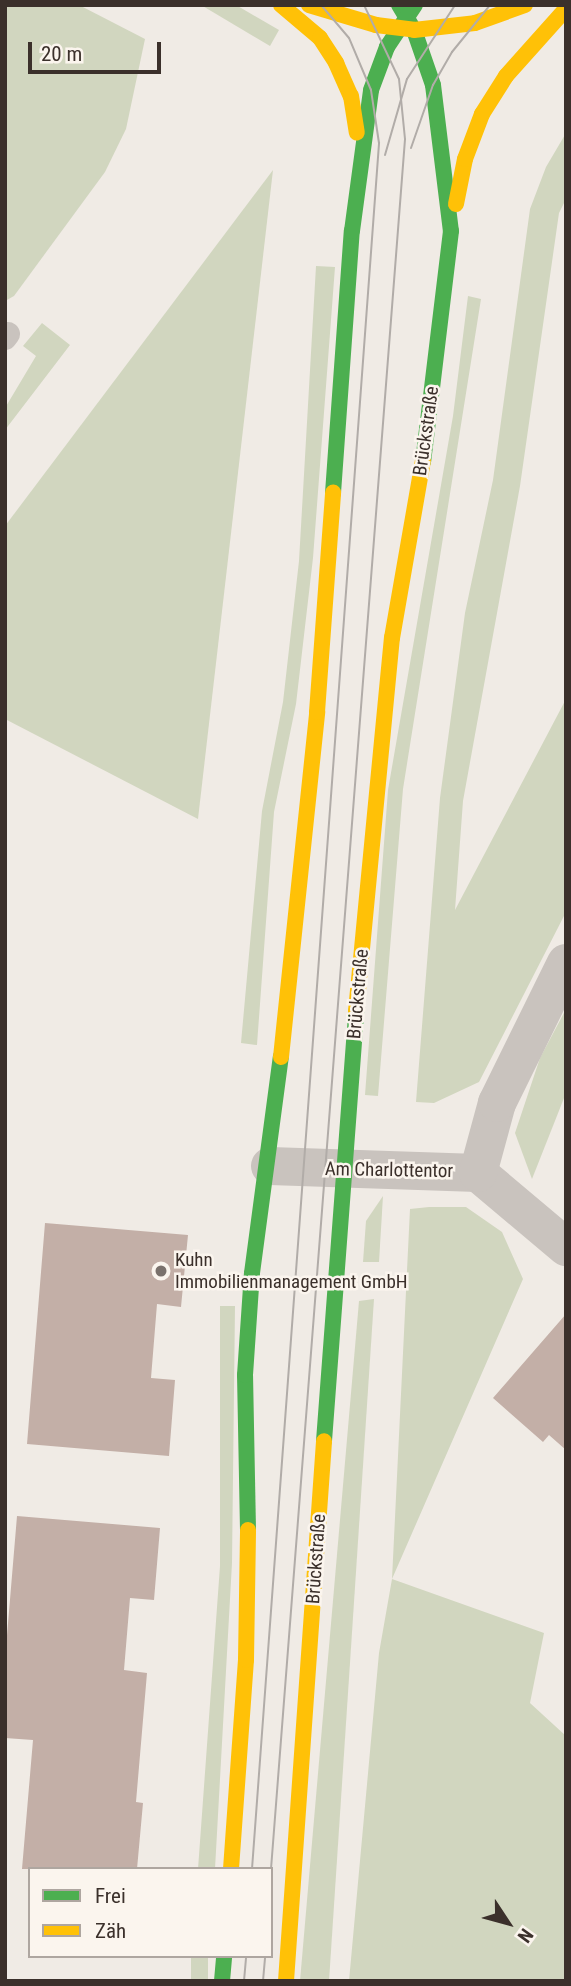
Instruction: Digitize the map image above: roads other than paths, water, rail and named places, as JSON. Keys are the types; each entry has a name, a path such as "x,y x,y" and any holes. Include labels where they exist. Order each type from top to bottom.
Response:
{"main road":[{"path":"281,5 320,38 337,63 351,96 360,153"},
{"path":"310,5 475,23 526,5"},
{"path":"451,230 465,159 482,114 513,66 566,9"},
{"path":"231,1867 246,1660 249,1472 245,1375 252,1273 270,1166 317,712 360,153 371,90 407,17"},
{"name":"Brückstraße","path":"286,1981 343,1170 388,677 424,455 451,230 433,85 407,17"},
{"path":"222,1981 224,1958"}],"street":[{"path":"478,1173 497,1103 566,962"},
{"name":"Am Charlottentor","path":"270,1166 343,1170 435,1168 478,1173 566,1247"}],"tram line":[{"path":"252,1867 379,143 371,90 349,38 321,5"},
{"path":"271,1867 405,139 399,79 364,5"},
{"path":"385,155 407,79 455,5"},
{"path":"411,148 433,85 452,52 490,5"},
{"path":"244,1981 246,1958"},
{"path":"263,1981 265,1958"}],"place":[{"name":"Kuhn Immobilienmanagement GmbH","path":"161,1271"}]}
